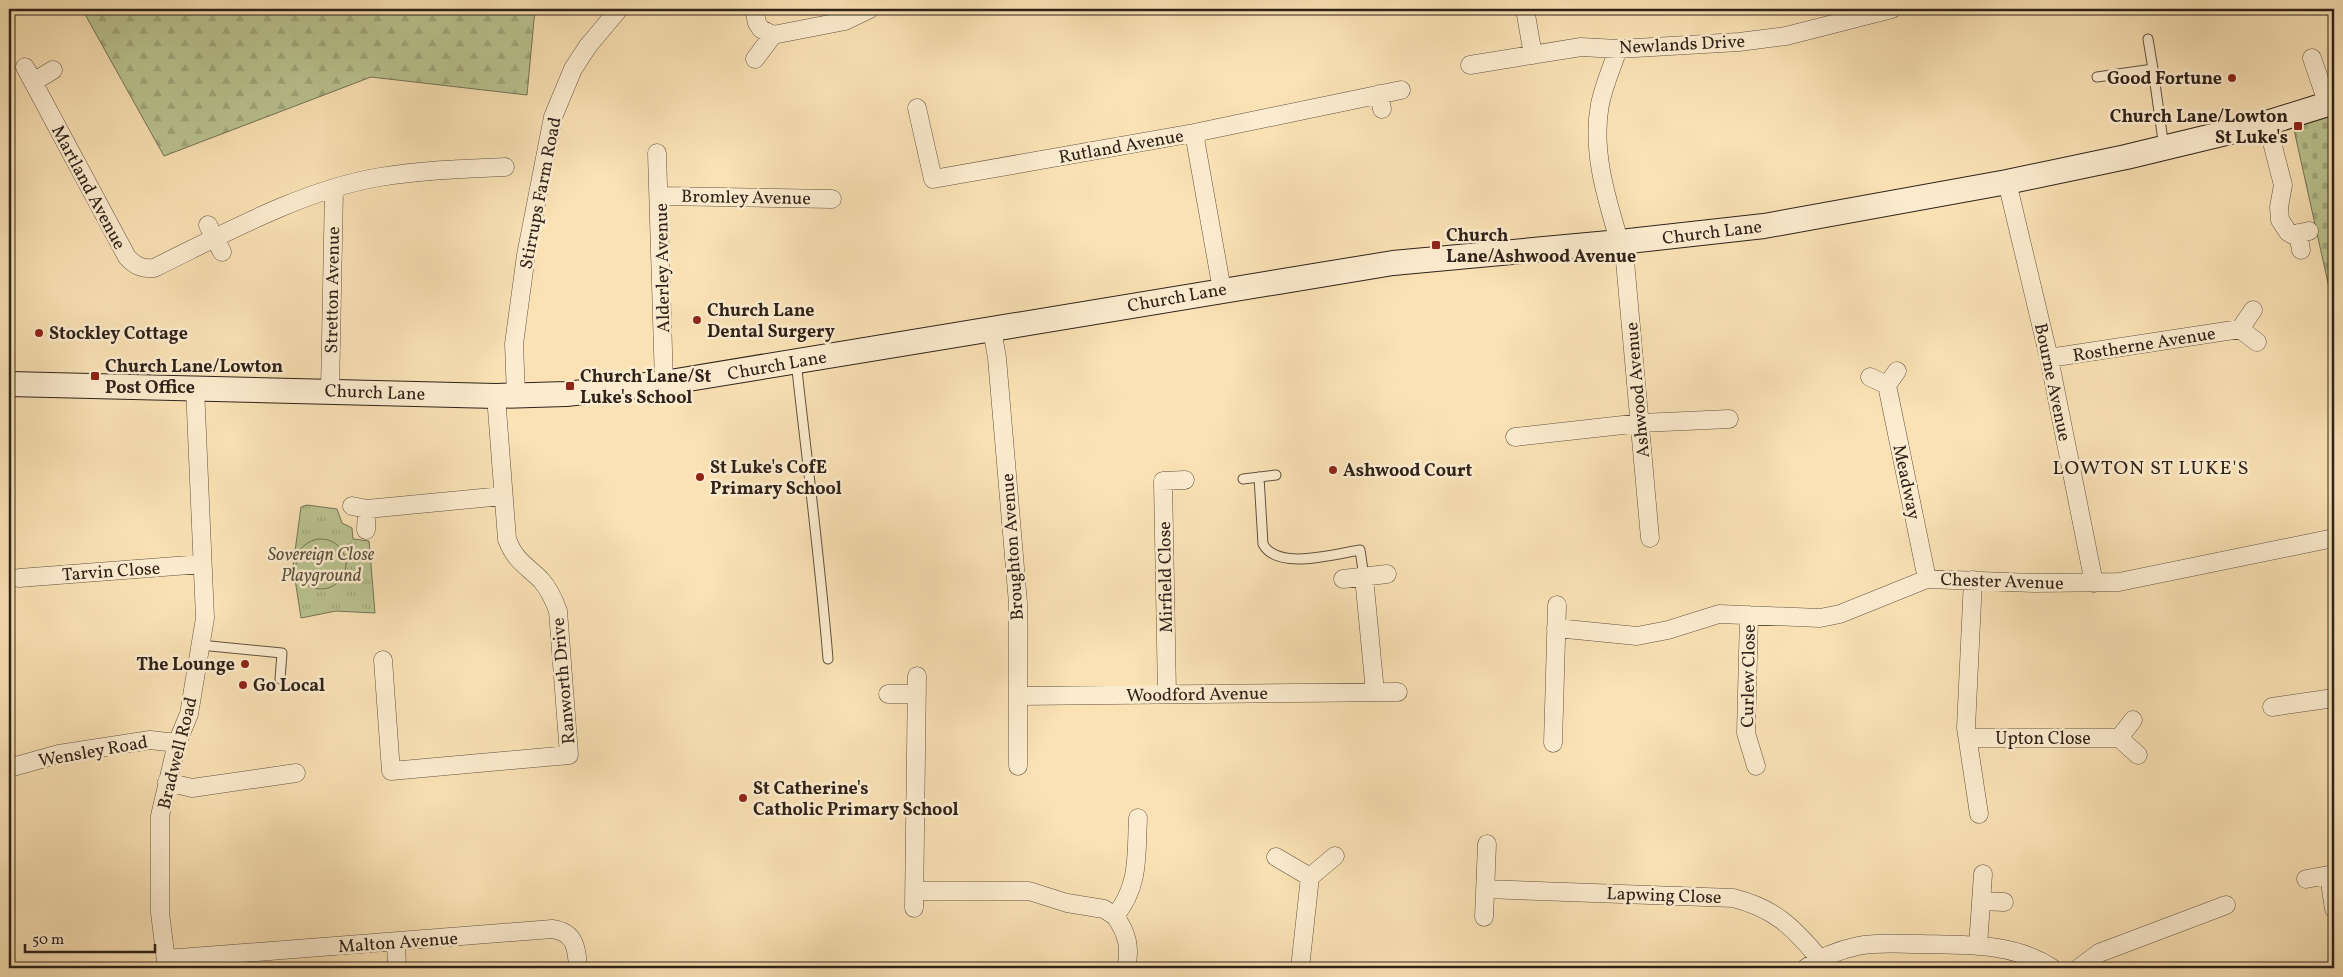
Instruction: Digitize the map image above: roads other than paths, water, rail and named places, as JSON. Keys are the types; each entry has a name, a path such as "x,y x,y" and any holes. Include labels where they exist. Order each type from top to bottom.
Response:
{"main road":[{"name":"Church Lane","path":"9,384 506,396 566,394 664,383 1393,263 1620,242 1764,226 2007,182 2164,148 2267,123 2331,103"}],"street":[{"name":"Stirrups Farm Road","path":"506,396 514,360 515,334 526,255 553,117 573,69 588,46 619,9"},
{"path":"754,9 757,24 761,29 773,35 845,21 870,9"},
{"path":"1525,9 1532,55"},
{"name":"Newlands Drive","path":"1470,64 1582,46 1618,49 1739,42 1786,36 1892,9"},
{"path":"756,59 773,35"},
{"name":"Ashwood Avenue","path":"1618,49 1600,103 1597,134 1600,162 1612,223 1625,261 1650,538"},
{"path":"2312,58 2331,103"},
{"name":"Martland Avenue","path":"53,70 29,74 126,257 133,264 143,268 154,268 251,220 334,189 379,178 441,169 505,167"},
{"name":"Rutland Avenue","path":"917,108 933,179 1380,102 1401,90"},
{"path":"2267,123 2283,185 2279,207 2280,220 2288,232 2303,238"},
{"path":"1194,133 1222,290"},
{"name":"Alderley Avenue","path":"657,153 660,196 664,383"},
{"name":"Bourne Avenue","path":"2007,182 2049,358 2094,583"},
{"name":"Stretton Avenue","path":"330,391 334,189"},
{"name":"Bromley Avenue","path":"660,196 832,199"},
{"path":"2252,310 2240,329 2257,342"},
{"name":"Broughton Avenue","path":"992,329 1018,604 1020,696 1018,766"},
{"name":"Rostherne Avenue","path":"2049,358 2240,329"},
{"name":"Meadway","path":"1870,377 1892,378 1927,579"},
{"name":"Bradwell Road","path":"166,964 160,913 160,816 177,743 189,714 205,618 195,388"},
{"name":"Ranworth Drive","path":"383,660 392,771 569,755 558,611 552,595 541,581 521,564 512,552 507,539 503,496 506,396"},
{"path":"1515,436 1641,423 1729,419"},
{"name":"Mirfield Close","path":"1167,694 1164,481 1185,480"},
{"path":"366,530 360,508 503,496"},
{"name":"Chester Avenue","path":"1556,628 1637,636 1668,630 1719,614 1820,618 1840,614 1927,579 2119,582 2334,538"},
{"name":"Tarvin Close","path":"19,578 202,564"},
{"path":"1343,579 1387,574"},
{"path":"1364,577 1375,692"},
{"path":"1973,580 1966,728 1979,814"},
{"path":"1553,743 1557,605"},
{"name":"Curlew Close","path":"1749,615 1746,733 1756,766"},
{"path":"917,676 914,899 1029,891 1067,903 1104,909 1116,916 1123,926 1128,940 1129,955 1126,968"},
{"name":"Woodford Avenue","path":"1020,696 1398,692"},
{"path":"888,694 916,694"},
{"path":"2272,707 2334,698"},
{"path":"2133,720 2119,738 2138,755"},
{"name":"Upton Close","path":"1968,738 2119,738"},
{"name":"Wensley Road","path":"9,768 59,754 150,740 177,743"},
{"path":"167,782 192,788 296,773"},
{"path":"1116,916 1126,902 1135,878 1138,818"},
{"path":"1484,917 1487,844"},
{"path":"1300,968 1310,877 1335,856"},
{"path":"1276,857 1310,877"},
{"path":"1978,946 1983,874"},
{"path":"2306,879 2332,875 2334,909"},
{"name":"Lapwing Close","path":"1486,889 1733,898 1753,903 1778,917 1796,931 1813,963"},
{"path":"1981,901 2004,902"},
{"path":"2080,968 2099,953 2226,905"},
{"name":"Malton Avenue","path":"166,964 552,929 562,930 569,936 577,950 578,968"},
{"path":"396,942 397,968"},
{"path":"1813,963 1858,946 1881,944 1978,946 2007,950 2030,957 2052,968"}],"lane":[{"path":"2148,39 2164,148"},
{"path":"2097,77 2153,69"},
{"path":"796,361 804,447 818,543 828,659"},
{"path":"1243,479 1276,475"},
{"path":"1259,477 1263,544 1266,550 1282,559 1360,550 1364,577"},
{"path":"200,645 282,653 280,679"}],"place":[{"name":"Good Fortune","path":"2232,78"},
{"name":"Church Lane/Lowton St Luke's","path":"2298,126"},
{"name":"Church Lane/Ashwood Avenue","path":"1436,245"},
{"name":"Church Lane Dental Surgery","path":"697,320"},
{"name":"Stockley Cottage","path":"39,333"},
{"name":"Church Lane/Lowton Post Office","path":"95,376"},
{"name":"Church Lane/St Luke's School","path":"570,386"},
{"name":"Ashwood Court","path":"1333,470"},
{"name":"St Luke's CofE Primary School","path":"700,477"},
{"name":"The Lounge","path":"245,664"},
{"name":"Go Local","path":"243,685"},
{"name":"St Catherine's Catholic Primary School","path":"743,798"}],"district":[{"name":"LOWTON ST LUKE'S","path":"2151,467"}],"park label":[{"name":"Sovereign Close Playground","path":"321,564"}]}
